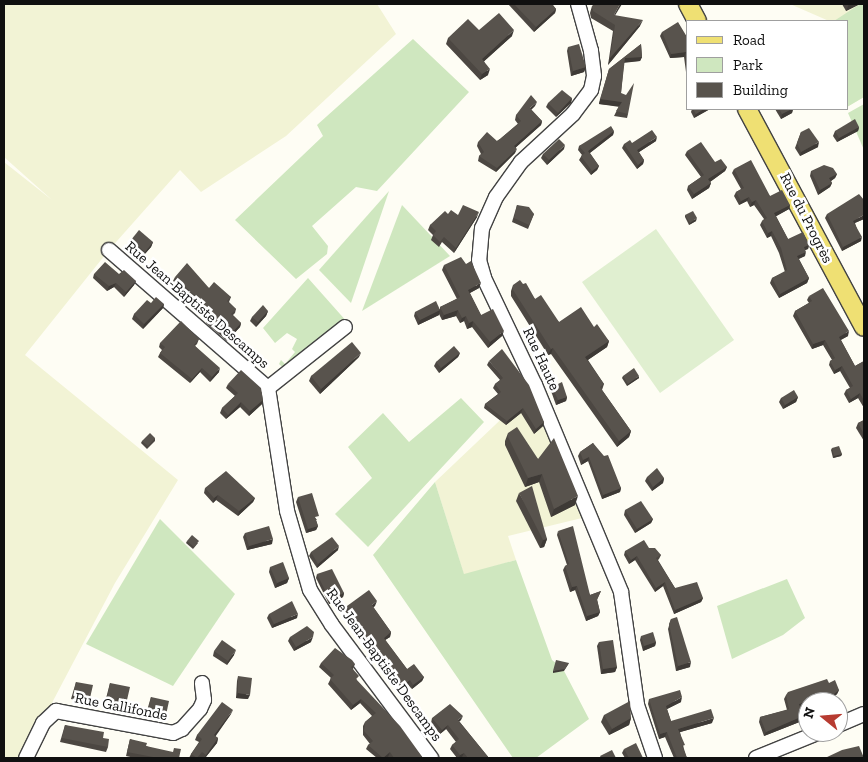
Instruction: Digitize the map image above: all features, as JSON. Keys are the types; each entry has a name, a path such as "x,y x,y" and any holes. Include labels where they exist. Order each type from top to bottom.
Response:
{"main road":[{"path":"688,4 696,20"},
{"name":"Rue du Progrès","path":"748,110 864,327"}],"street":[{"name":"Rue Haute","path":"578,4 591,51 594,76 591,90 573,114 522,162 496,197 482,228 479,260 484,278 534,383 622,592 637,705 654,758"},
{"name":"Rue Jean-Baptiste Descamps","path":"108,250 268,388 285,503 310,590 332,625 431,758"},
{"path":"268,388 345,327"},
{"name":"Rue Gallifonde","path":"26,758 43,723 56,712 173,733 182,729 200,709 204,700 202,684"},
{"path":"848,721 864,714"},
{"path":"756,758 798,741"}],"green space":[{"path":"4,4 377,4 396,34 286,136 201,192 180,170 109,250 25,355 178,480 115,583 23,758 4,758 4,162 52,200 4,157"},
{"path":"790,4 864,4 864,97 848,106 848,20 827,20"},
{"path":"860,4 864,4 864,97 848,106 848,20 836,20"},
{"path":"413,39 469,92 377,191 356,187 312,226 328,246 327,254 296,279 235,220 323,136 317,125"},
{"path":"864,104 864,150 848,113"},
{"path":"389,191 351,303 319,270"},
{"path":"402,205 450,256 362,311"},
{"path":"656,229 734,340 660,393 582,282"},
{"path":"308,278 348,323 288,372 279,364 281,360 285,364 295,352 292,349 297,339 287,333 275,343 263,328"},
{"path":"534,388 582,518 508,536 516,560 464,575 435,482"},
{"path":"461,398 484,422 368,547 335,514 372,478 348,447 383,413 409,442"},
{"path":"435,482 464,574 516,560 552,660 563,669 589,719 536,758 513,758 373,555"},
{"path":"160,519 235,594 173,686 86,644"},
{"path":"787,579 805,618 783,635 732,659 717,606"}],"building":[{"path":"514,4 552,4 556,9 536,27"},
{"path":"594,4 620,4 614,15 643,20 610,58 615,25 593,11 592,6"},
{"path":"499,13 514,30 482,59 490,69 482,74 448,38 468,19 479,30"},
{"path":"678,22 686,35 686,52 671,54 662,32"},
{"path":"579,44 586,67 573,71 568,47"},
{"path":"641,44 642,57 625,58 621,93 626,95 634,83 628,114 616,111 622,102 600,99 609,69"},
{"path":"562,90 572,98 558,113 548,103"},
{"path":"531,95 537,102 530,108 542,121 514,146 517,149 497,168 479,156 484,152 478,142 487,132 497,141 521,121 516,115"},
{"path":"694,110 702,110 696,114"},
{"path":"780,110 790,110 782,114"},
{"path":"855,119 859,127 839,138 835,131"},
{"path":"611,126 614,131 588,151 599,166 592,171 581,156 585,153 579,146"},
{"path":"809,128 819,142 801,152 797,143 801,132"},
{"path":"652,130 657,137 637,150 644,160 638,165 624,144 630,140 632,143"},
{"path":"559,139 565,145 549,160 543,154"},
{"path":"701,142 715,162 721,159 727,167 708,179 711,183 694,194 688,186 704,175 687,151"},
{"path":"751,160 770,196 782,190 790,205 774,213 788,239 803,232 809,245 804,247 806,252 797,256 809,278 780,294 772,278 787,270 781,248 772,231 768,233 762,221 767,218 756,200 752,202 749,197 741,201 736,192 744,188 734,169"},
{"path":"824,165 833,168 837,174 829,178 832,183 820,190 811,171"},
{"path":"859,194 864,200 864,215 853,221 862,237 843,247 827,214"},
{"path":"463,205 479,212 456,248 444,237 440,242 433,235 436,231 430,225 445,211 448,214 451,210 458,215"},
{"path":"517,205 529,207 534,214 529,225 514,218"},
{"path":"693,211 697,218 690,223 685,215"},
{"path":"139,230 153,242 145,252 131,240"},
{"path":"461,257 466,264 471,261 481,283 468,290 481,315 493,309 504,331 490,342 473,321 469,323 466,316 462,318 458,310 444,315 440,307 460,297 444,265"},
{"path":"105,262 119,274 124,270 136,281 126,292 116,283 109,286 94,274"},
{"path":"187,263 209,288 214,282 231,297 227,301 236,309 231,314 241,323 229,336 208,318 213,313 175,277"},
{"path":"520,280 523,284 526,283 535,299 541,295 559,322 581,307 594,327 597,324 609,341 585,357 604,384 600,387 631,431 619,441 553,348 551,349 513,290 513,285"},
{"path":"823,288 849,331 839,337 855,366 864,361 864,401 860,393 851,399 846,390 853,386 842,366 835,370 830,361 835,358 825,340 813,344 795,311 812,301 809,296"},
{"path":"156,297 164,304 144,324 134,314 147,300 151,303"},
{"path":"436,301 440,310 420,320 415,312"},
{"path":"263,305 268,311 258,322 252,317"},
{"path":"181,321 199,339 194,345 220,368 212,377 202,368 192,379 160,353 165,347 160,343"},
{"path":"352,342 361,353 321,389 311,376"},
{"path":"454,346 460,353 441,368 436,362"},
{"path":"502,349 529,385 544,422 536,429 523,408 507,421 485,404 501,392 495,384 503,378 489,361"},
{"path":"634,368 639,376 628,384 623,376"},
{"path":"241,370 261,388 263,400 250,411 241,402 228,415 222,408 238,393 228,384"},
{"path":"562,382 567,397 558,400 552,387"},
{"path":"794,390 798,397 785,405 781,398"},
{"path":"864,420 864,434 858,423"},
{"path":"517,427 538,459 554,438 578,496 554,509 542,474 528,478 508,437 508,433"},
{"path":"150,433 155,438 148,446 142,441"},
{"path":"593,443 604,456 608,455 621,488 603,495 589,457 583,460 580,452"},
{"path":"839,446 842,454 834,456 832,448"},
{"path":"657,468 664,478 653,487 647,477"},
{"path":"226,471 255,498 239,511 218,495 214,498 205,488"},
{"path":"532,486 547,539 543,540 519,493"},
{"path":"312,493 319,516 315,517 318,526 308,529 298,497"},
{"path":"641,501 653,519 637,529 625,510"},
{"path":"269,526 273,539 249,546 245,533"},
{"path":"573,526 590,595 601,591 597,599 600,612 587,616 577,586 572,587 565,566 569,564 558,531"},
{"path":"192,535 199,541 194,547 187,541"},
{"path":"332,537 339,546 318,564 311,552"},
{"path":"644,540 649,548 655,548 661,555 656,558 675,588 697,582 703,598 675,610 665,582 656,588 637,556 631,560 625,551"},
{"path":"283,562 289,578 277,583 270,567"},
{"path":"332,569 344,593 330,600 317,574"},
{"path":"369,590 377,601 372,605 391,632 384,638 407,669 414,664 424,677 413,685 410,680 404,685 361,633 365,630 347,606"},
{"path":"292,601 298,614 274,624 269,614"},
{"path":"677,617 691,662 678,666 669,624 671,619"},
{"path":"307,626 314,632 313,637 296,647 290,637"},
{"path":"653,632 656,642 644,646 641,636"},
{"path":"222,640 236,650 228,661 214,651"},
{"path":"613,640 617,667 603,669 599,642"},
{"path":"335,648 352,660 355,664 351,667 359,676 356,679 400,726 423,758 394,758 390,752 383,758 368,745 373,741 364,731 365,722 376,713 361,699 353,705 330,679 334,675 321,663"},
{"path":"556,660 569,663 565,669 553,671"},
{"path":"238,676 252,678 250,695 238,693"},
{"path":"827,679 829,683 835,680 839,690 836,692 798,692 798,718 766,732 760,717 789,709 786,695 788,692"},
{"path":"76,682 93,685 90,698 73,695"},
{"path":"110,683 130,687 127,700 117,698 116,704 106,702"},
{"path":"680,690 682,697 666,706 671,721 711,709 714,718 678,729 685,745 682,746 687,758 677,758 667,732 660,734 649,699"},
{"path":"151,697 169,701 166,715 148,710"},
{"path":"630,701 631,718 612,729 604,715"},
{"path":"222,702 233,710 214,735 218,738 206,755 202,752 197,758 191,754 202,739 197,735"},
{"path":"450,704 463,716 458,720 489,758 468,758 464,753 460,755 452,745 459,739 448,725 442,730 432,718"},
{"path":"65,725 104,732 103,738 109,739 108,747 62,738"},
{"path":"130,739 147,743 146,746 173,752 174,748 181,749 179,758 153,758 127,752"},
{"path":"636,743 643,758 629,758 624,749"},
{"path":"859,746 864,758 825,758 842,750"},
{"path":"612,750 616,758 601,758 600,756"}]}
